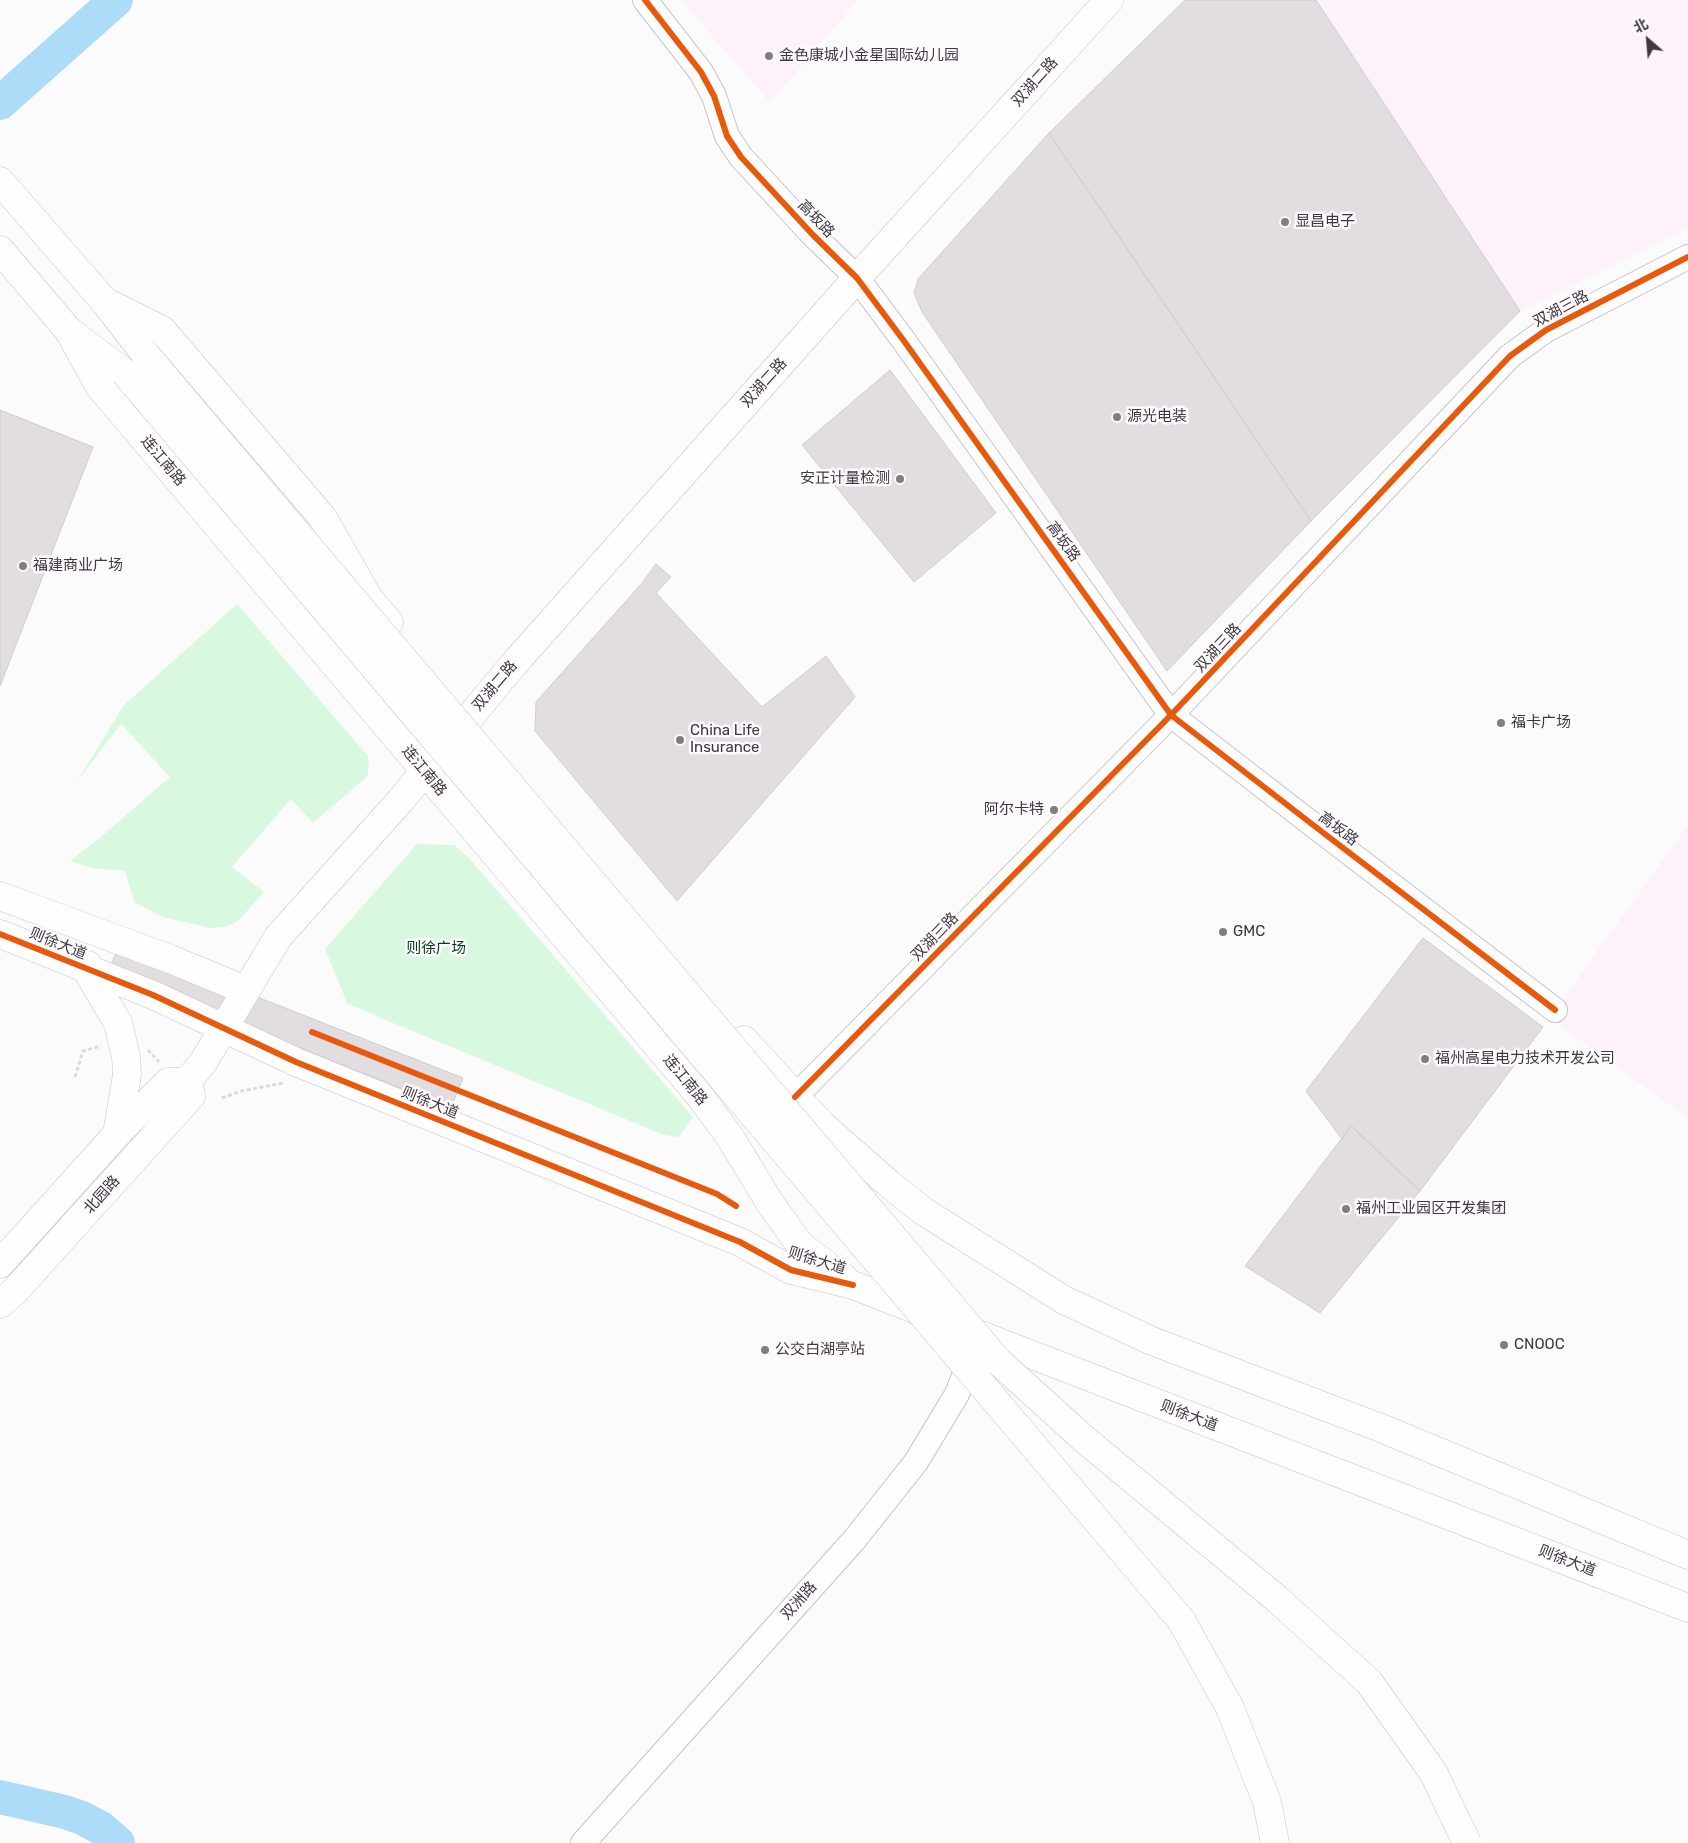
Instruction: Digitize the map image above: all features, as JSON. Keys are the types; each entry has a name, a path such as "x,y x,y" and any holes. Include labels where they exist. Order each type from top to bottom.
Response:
{"main road":[{"name":"双湖二路","path":"245,990 278,937 425,771 513,665 857,278 1109,0"},
{"path":"0,181 104,300 146,355 998,1362 1084,1439 1277,1599 1369,1682 1433,1772 1467,1843"},
{"name":"连江南路","path":"0,250 69,331 100,387 699,1095 730,1137 770,1203 800,1245 853,1285"},
{"path":"104,300 162,330 323,518 369,599 761,1061 822,1125 923,1211 1064,1300 1152,1341 1380,1428 1688,1555"},
{"path":"69,331 125,372 1181,1620 1230,1708 1267,1802 1275,1843"},
{"name":"则徐大道","path":"0,896 170,959 245,990"},
{"path":"99,933 86,968 111,1009 123,1040 127,1076 117,1134 139,1154"},
{"name":"则徐大道","path":"0,934 153,995 296,1062 740,1242 791,1270 853,1285 1688,1608"},
{"path":"188,1080 204,1062 245,990"},
{"name":"北园路","path":"0,1264 117,1134 168,1082 188,1080 191,1096 14,1292 0,1304"}],"street":[{"name":"高坂路","path":"645,0 701,72 714,96 728,136 741,157 812,234 857,278 910,349 1171,715 1555,1010"},
{"name":"双湖三路","path":"795,1097 1171,715 1510,356 1546,330 1688,257"},
{"name":"双洲路","path":"582,1843 855,1539 916,1462 957,1394 980,1335"}],"path":[{"path":"75,1078 83,1051 103,1045"},
{"path":"222,1098 241,1091 284,1083"}],"shaded area":[{"name":"金色康城小金星国际幼儿园","path":"681,0 858,0 770,103"},
{"path":"1316,0 1688,0 1688,227 1520,311"},
{"path":"1688,825 1688,1118 1549,1018"}],"green space":[{"path":"237,604 368,756 369,765 367,777 313,823 291,799 232,867 264,892 238,921 226,927 210,928 163,917 134,902 125,871 92,868 70,861 170,777 121,724 76,783 124,705"},
{"name":"则徐广场","path":"417,844 454,845 469,858 693,1117 679,1137 664,1135 347,1003 325,949"}],"building":[{"name":"显昌电子","path":"1185,0 1316,0 1520,311 1311,521 1049,133"},
{"name":"源光电装","path":"1049,133 1311,521 1167,671 922,312 914,293 918,279"},
{"name":"安正计量检测","path":"890,370 996,513 914,582 802,445"},
{"name":"福建商业广场","path":"0,410 93,447 0,686"},
{"name":"China Life Insurance","path":"656,564 671,577 656,593 762,707 826,656 855,697 677,901 535,731 536,702 642,583"},
{"name":"福州高星电力技术开发公司","path":"1423,938 1543,1027 1420,1191 1351,1126 1342,1139 1306,1091"},
{"path":"120,943 463,1078 451,1108 108,972"},
{"name":"福州工业园区开发集团","path":"1351,1126 1420,1191 1320,1313 1245,1266"}],"waterway":[{"path":"0,103 116,0"},
{"path":"0,1797 65,1812 82,1818 101,1828 118,1843"}],"cycle path":[{"path":"645,0 701,72 714,96 727,136 741,157 813,235 857,278 1171,715 1555,1010"},
{"path":"795,1097 1171,715 1510,356 1546,330 1688,257"},
{"path":"0,934 153,995 296,1062 740,1242 791,1270 853,1285"},
{"path":"312,1032 717,1194 736,1206"}],"place":[{"name":"金色康城小金星国际幼儿园","path":"769,56"},
{"name":"显昌电子","path":"1285,222"},
{"name":"源光电装","path":"1117,417"},
{"name":"安正计量检测","path":"900,479"},
{"name":"福建商业广场","path":"23,566"},
{"name":"福卡广场","path":"1501,723"},
{"name":"China Life Insurance","path":"680,740"},
{"name":"阿尔卡特","path":"1054,810"},
{"name":"GMC","path":"1223,932"},
{"name":"福州高星电力技术开发公司","path":"1425,1059"},
{"name":"福州工业园区开发集团","path":"1346,1209"},
{"name":"CNOOC","path":"1504,1345"},
{"name":"公交白湖亭站","path":"765,1350"}]}
